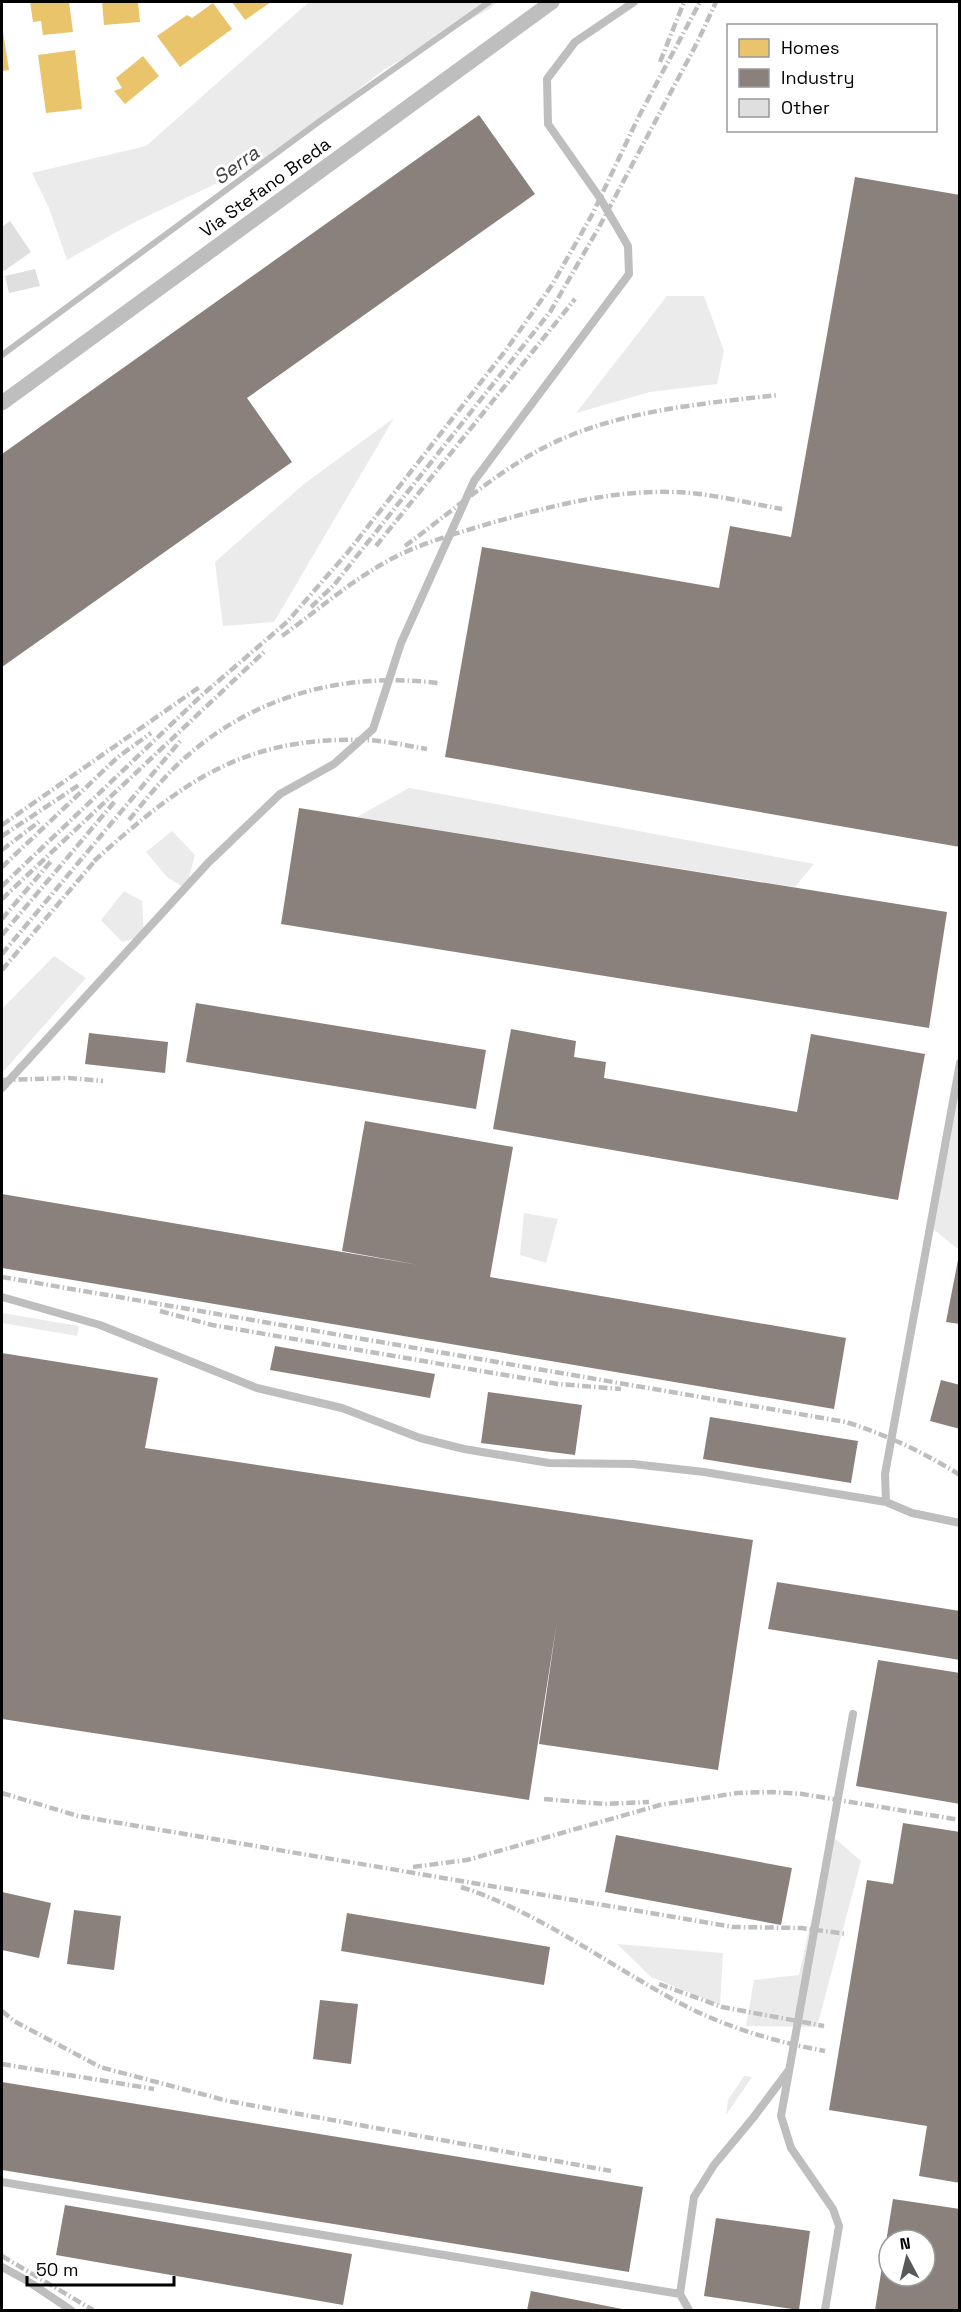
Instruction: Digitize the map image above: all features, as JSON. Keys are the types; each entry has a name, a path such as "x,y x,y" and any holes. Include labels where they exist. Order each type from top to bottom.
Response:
{"street":[{"name":"Via Stefano Breda","path":"2,403 552,2"}],"lane":[{"path":"2,1088 208,863 280,794 334,764 373,729 401,643 474,481 630,274 628,246 600,198 548,124 547,79 575,42 634,2"},
{"path":"886,1502 885,1474 960,1064"},
{"path":"2,1297 100,1326 257,1388 342,1408 420,1438 464,1449 549,1462 633,1464 704,1472 886,1502 912,1513 960,1523"},
{"path":"825,2310 839,2226 833,2209 791,2148 781,2116 853,1714"},
{"path":"688,2310 680,2294 694,2197 714,2165 790,2068"},
{"path":"2,2182 380,2242 680,2294"},
{"path":"2,2267 71,2310"}],"shaded area":[{"path":"309,2 498,2 385,69 268,159 131,224 67,260 49,208 32,173 146,146"},
{"path":"667,296 704,296 724,351 717,384 650,392 576,413"},
{"path":"394,418 274,622 223,626 215,562 304,484"},
{"path":"409,788 814,864 795,887 357,817"},
{"path":"172,831 195,855 186,889 167,877 146,852"},
{"path":"124,891 142,901 144,936 122,942 101,920"},
{"path":"54,956 86,978 2,1073 2,1009"},
{"path":"959,1052 959,1250 932,1228"},
{"path":"524,1213 558,1219 546,1263 520,1255"},
{"path":"2,1313 79,1326 77,1336 2,1323"},
{"path":"830,1834 861,1861 817,2027 746,2026 754,1980 799,1975"},
{"path":"617,1944 723,1953 720,2005 651,1977"},
{"path":"744,2076 752,2077 726,2115 728,2100"}],"building: Homes":[{"path":"30,2 69,2 73,32 43,35 41,21 33,22"},
{"path":"102,2 138,2 140,22 104,25"},
{"path":"232,2 271,2 245,20"},
{"path":"213,3 232,29 180,67 157,36 187,15 192,18"},
{"path":"2,25 9,70 2,71"},
{"path":"75,50 82,109 46,113 38,55"},
{"path":"143,56 159,76 125,104 114,91 122,88 116,78"}],"building: Industry":[{"path":"479,115 535,194 247,398 292,462 2,667 2,454"},
{"path":"855,177 960,195 960,847 445,757 482,547 719,588 730,526 791,537"},
{"path":"299,808 947,912 929,1028 281,924"},
{"path":"196,1003 486,1050 476,1109 186,1062"},
{"path":"511,1029 576,1041 574,1057 606,1062 604,1078 797,1112 811,1034 925,1054 898,1200 493,1129"},
{"path":"89,1033 168,1042 165,1073 85,1064"},
{"path":"365,1121 513,1147 490,1277 846,1338 834,1409 2,1268 2,1194 419,1265 342,1251"},
{"path":"958,1260 960,1260 960,1324 946,1322"},
{"path":"275,1346 435,1374 430,1398 270,1370"},
{"path":"2,1353 158,1378 145,1448 753,1540 718,1770 539,1744 557,1621 529,1800 2,1719"},
{"path":"941,1380 960,1385 960,1429 930,1421"},
{"path":"488,1392 582,1405 575,1455 481,1443"},
{"path":"710,1417 858,1441 851,1483 703,1459"},
{"path":"777,1582 960,1611 960,1660 768,1629"},
{"path":"878,1660 960,1673 960,1804 856,1786"},
{"path":"903,1823 960,1832 960,2183 919,2176 927,2126 829,2110 867,1880 893,1884"},
{"path":"616,1835 792,1868 781,1925 605,1892"},
{"path":"2,1892 51,1903 39,1958 2,1950"},
{"path":"74,1910 121,1916 114,1970 67,1964"},
{"path":"347,1913 550,1947 544,1985 341,1951"},
{"path":"320,2000 358,2004 351,2064 313,2059"},
{"path":"2,2082 643,2187 629,2272 2,2170"},
{"path":"893,2199 960,2209 960,2310 875,2310 879,2288 937,2288 937,2228 888,2228"},
{"path":"65,2205 352,2254 343,2305 56,2255"},
{"path":"716,2218 810,2231 799,2310 704,2296"},
{"path":"531,2291 622,2309 622,2310 527,2310"}],"building: Other":[{"path":"10,221 31,252 4,271 2,267 2,227"},
{"path":"35,269 40,286 9,293 5,276"}],"waterway":[{"name":"Serra","path":"2,355 320,121 489,2"}],"railway":[{"path":"660,62 684,2"},
{"path":"2,886 202,695 287,622 348,552 506,350 552,285 593,213 638,118 700,2"},
{"path":"311,607 334,585 550,312 598,229 697,43 716,2"},
{"path":"376,546 575,299"},
{"path":"405,546 507,470 570,435 628,417 658,411 778,395"},
{"path":"282,636 350,585 393,558 441,538 536,511 605,496 651,492 701,494 782,509"},
{"path":"2,899 264,652"},
{"path":"129,820 187,756 214,735 243,717 273,703 305,692 337,685 404,680 438,683"},
{"path":"2,825 201,686"},
{"path":"2,867 118,757 151,733"},
{"path":"2,954 181,740"},
{"path":"94,861 157,808 187,787 218,769 250,755 285,746 324,741 368,740 427,749"},
{"path":"2,836 79,785"},
{"path":"2,935 116,800"},
{"path":"2,850 40,821"},
{"path":"2,970 99,856"},
{"path":"2,919 52,860"},
{"path":"2,1080 69,1078 103,1081"},
{"path":"2,1277 846,1422 904,1445 960,1475"},
{"path":"160,1311 212,1325 558,1384 621,1389"},
{"path":"2,1793 78,1816 733,1927 801,1928 847,1934"},
{"path":"413,1867 467,1860 660,1805 737,1793 802,1794 960,1820"},
{"path":"544,1799 604,1804 649,1802"},
{"path":"461,1887 489,1897 544,1923 674,2000 710,2018 766,2037 825,2051"},
{"path":"659,1984 722,2007 824,2026"},
{"path":"2,2011 14,2021 100,2067 228,2101 611,2171"},
{"path":"2,2064 154,2089"},
{"path":"2,2256 93,2310"}]}
